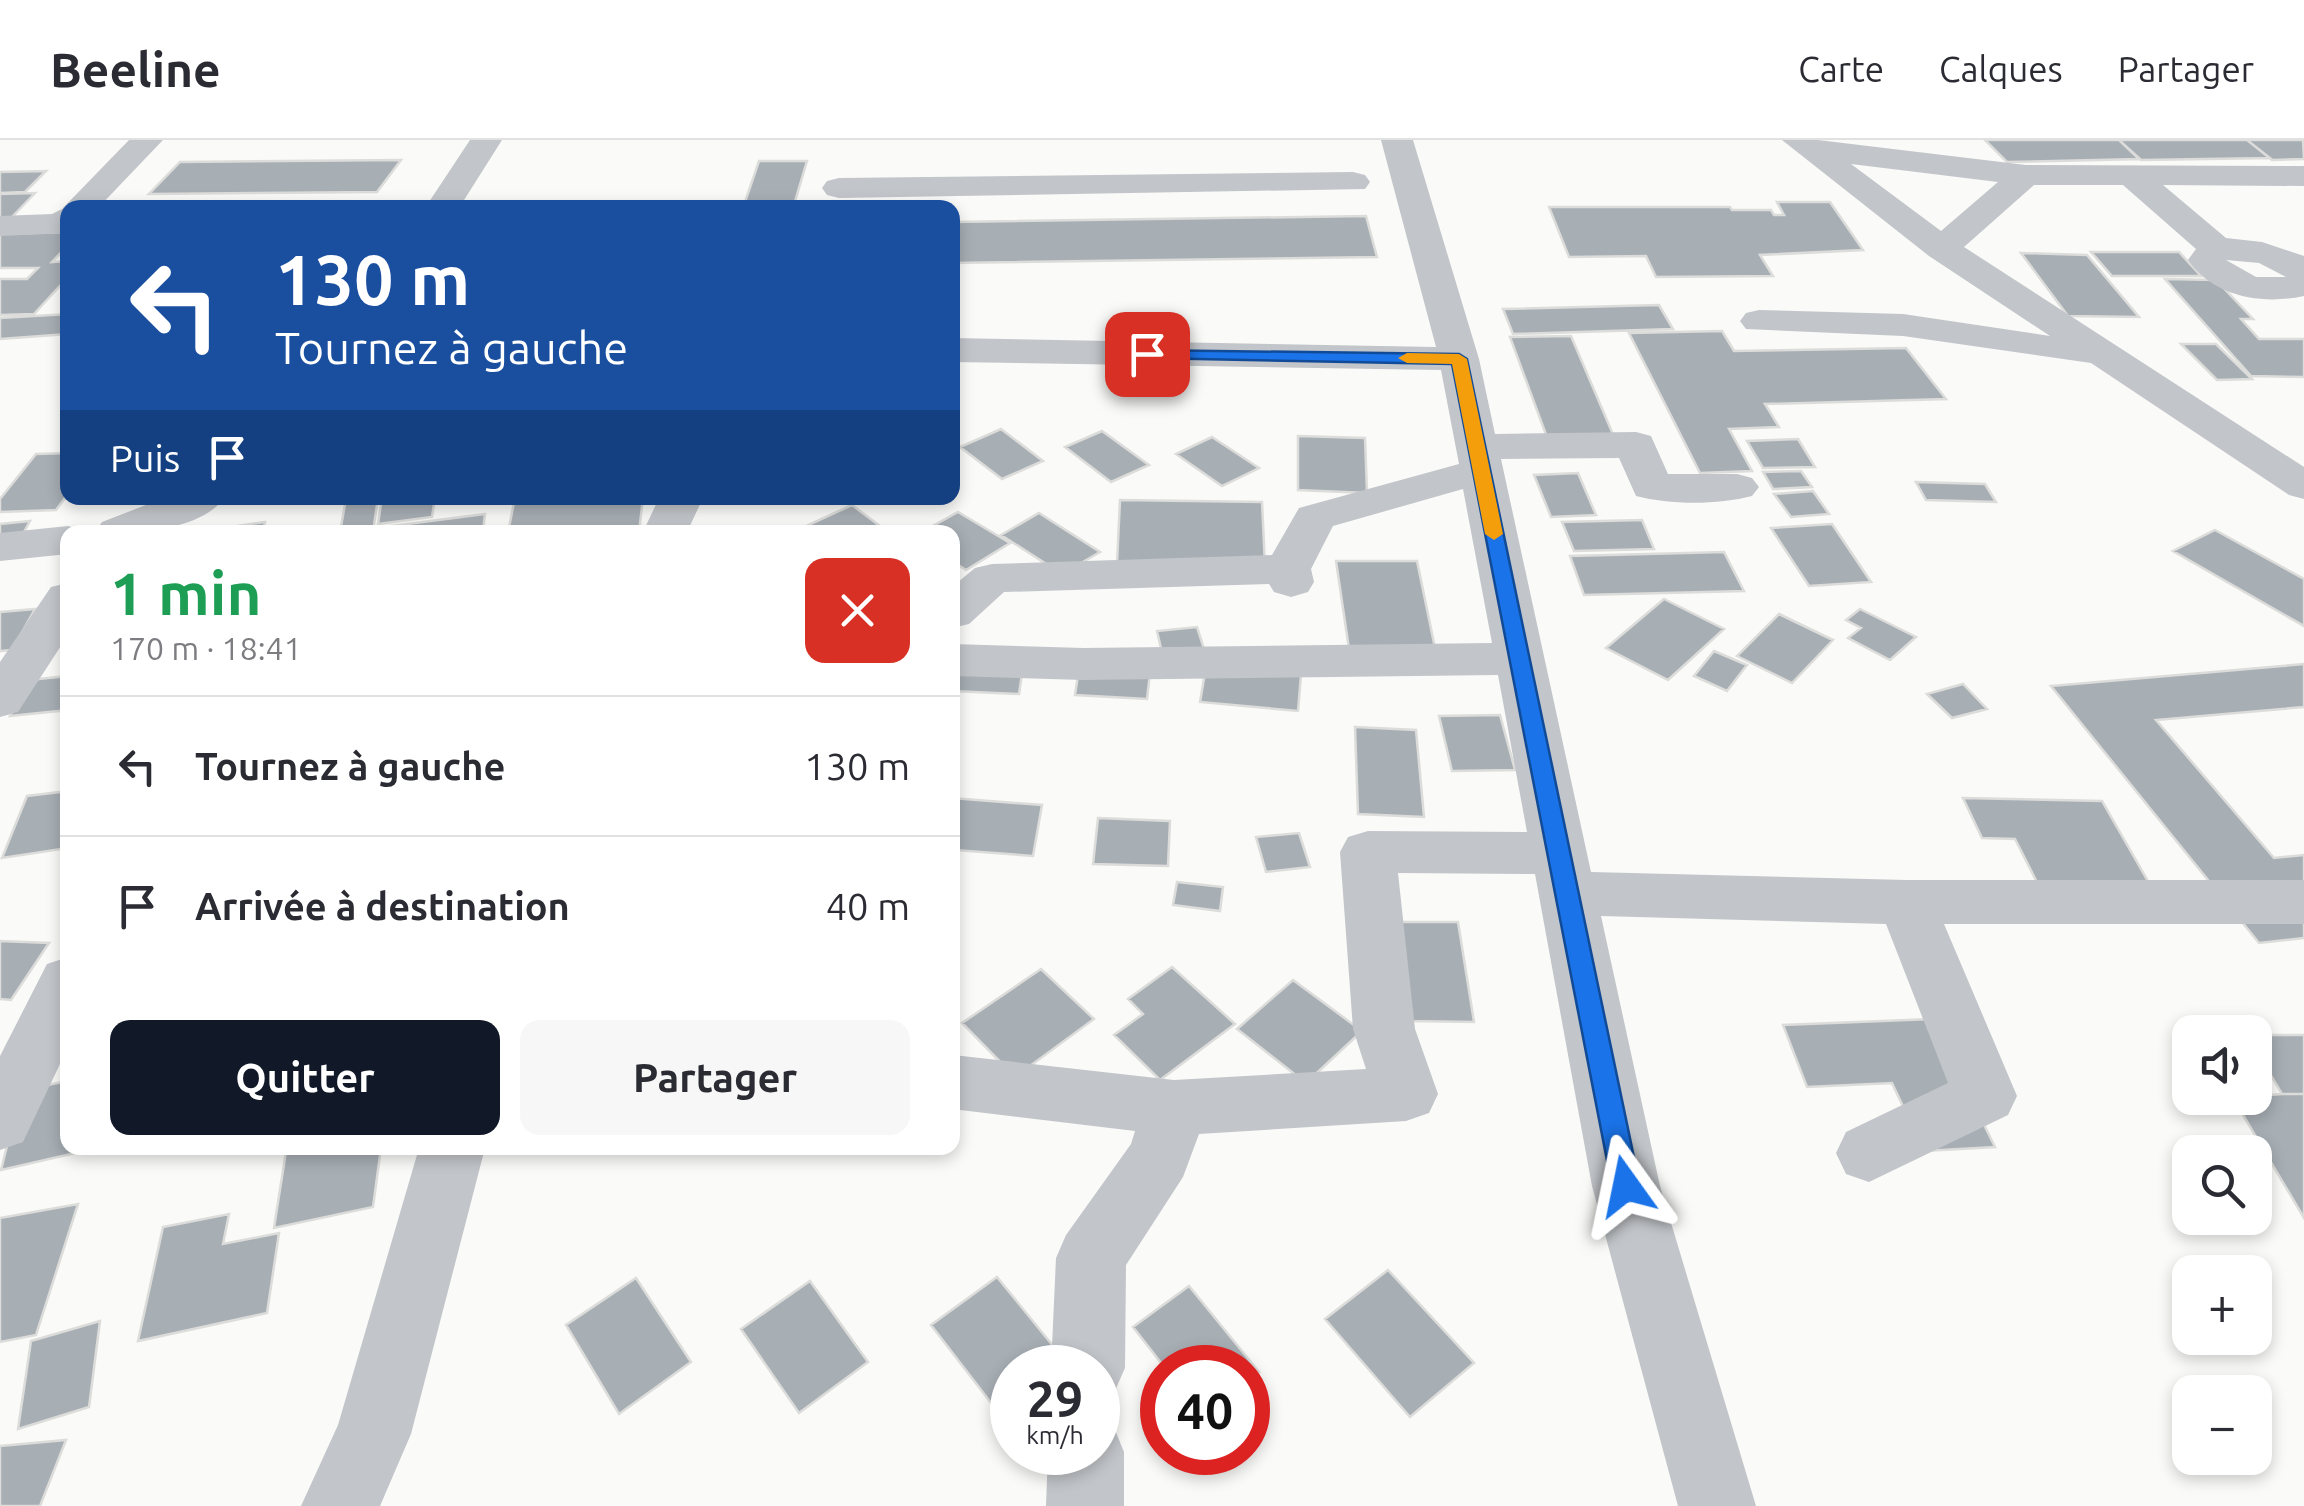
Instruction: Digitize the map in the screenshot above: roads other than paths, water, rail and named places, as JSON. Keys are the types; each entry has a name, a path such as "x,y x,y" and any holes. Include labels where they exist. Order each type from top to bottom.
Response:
{"street":[{"path":"87,200 147,140"},
{"path":"447,200 486,140"},
{"path":"1397,140 1459,359 1626,1186 1717,1506"},
{"path":"1804,145 2026,175 2304,176"},
{"path":"1804,145 1942,248 2304,486"},
{"path":"840,188 1100,170 1352,182"},
{"path":"1942,248 2026,175"},
{"path":"2132,176 2304,206"},
{"path":"2132,176 2217,249 2206,260 2219,274 2249,287 2284,291 2304,282"},
{"path":"0,226 60,219"},
{"path":"1759,321 1903,325 2100,355"},
{"path":"960,350 1459,359"},
{"path":"960,605 992,578 1289,575 1316,517 1479,459 1636,445 1651,487 1738,487"},
{"path":"135,525 185,505"},
{"path":"0,547 60,541"},
{"path":"0,700 60,610"},
{"path":"960,660 1084,664 1519,659"},
{"path":"960,1083 1174,1108 1406,1094 1384,1028 1368,852 1906,902 2304,902"},
{"path":"1869,1153 1984,1096 1906,902"},
{"path":"0,1122 60,998"},
{"path":"1089,1345 1091,1258 1160,1156 1174,1108"},
{"path":"340,1506 372,1434 450,1155"},
{"path":"1085,1506 1086,1475"}]}
